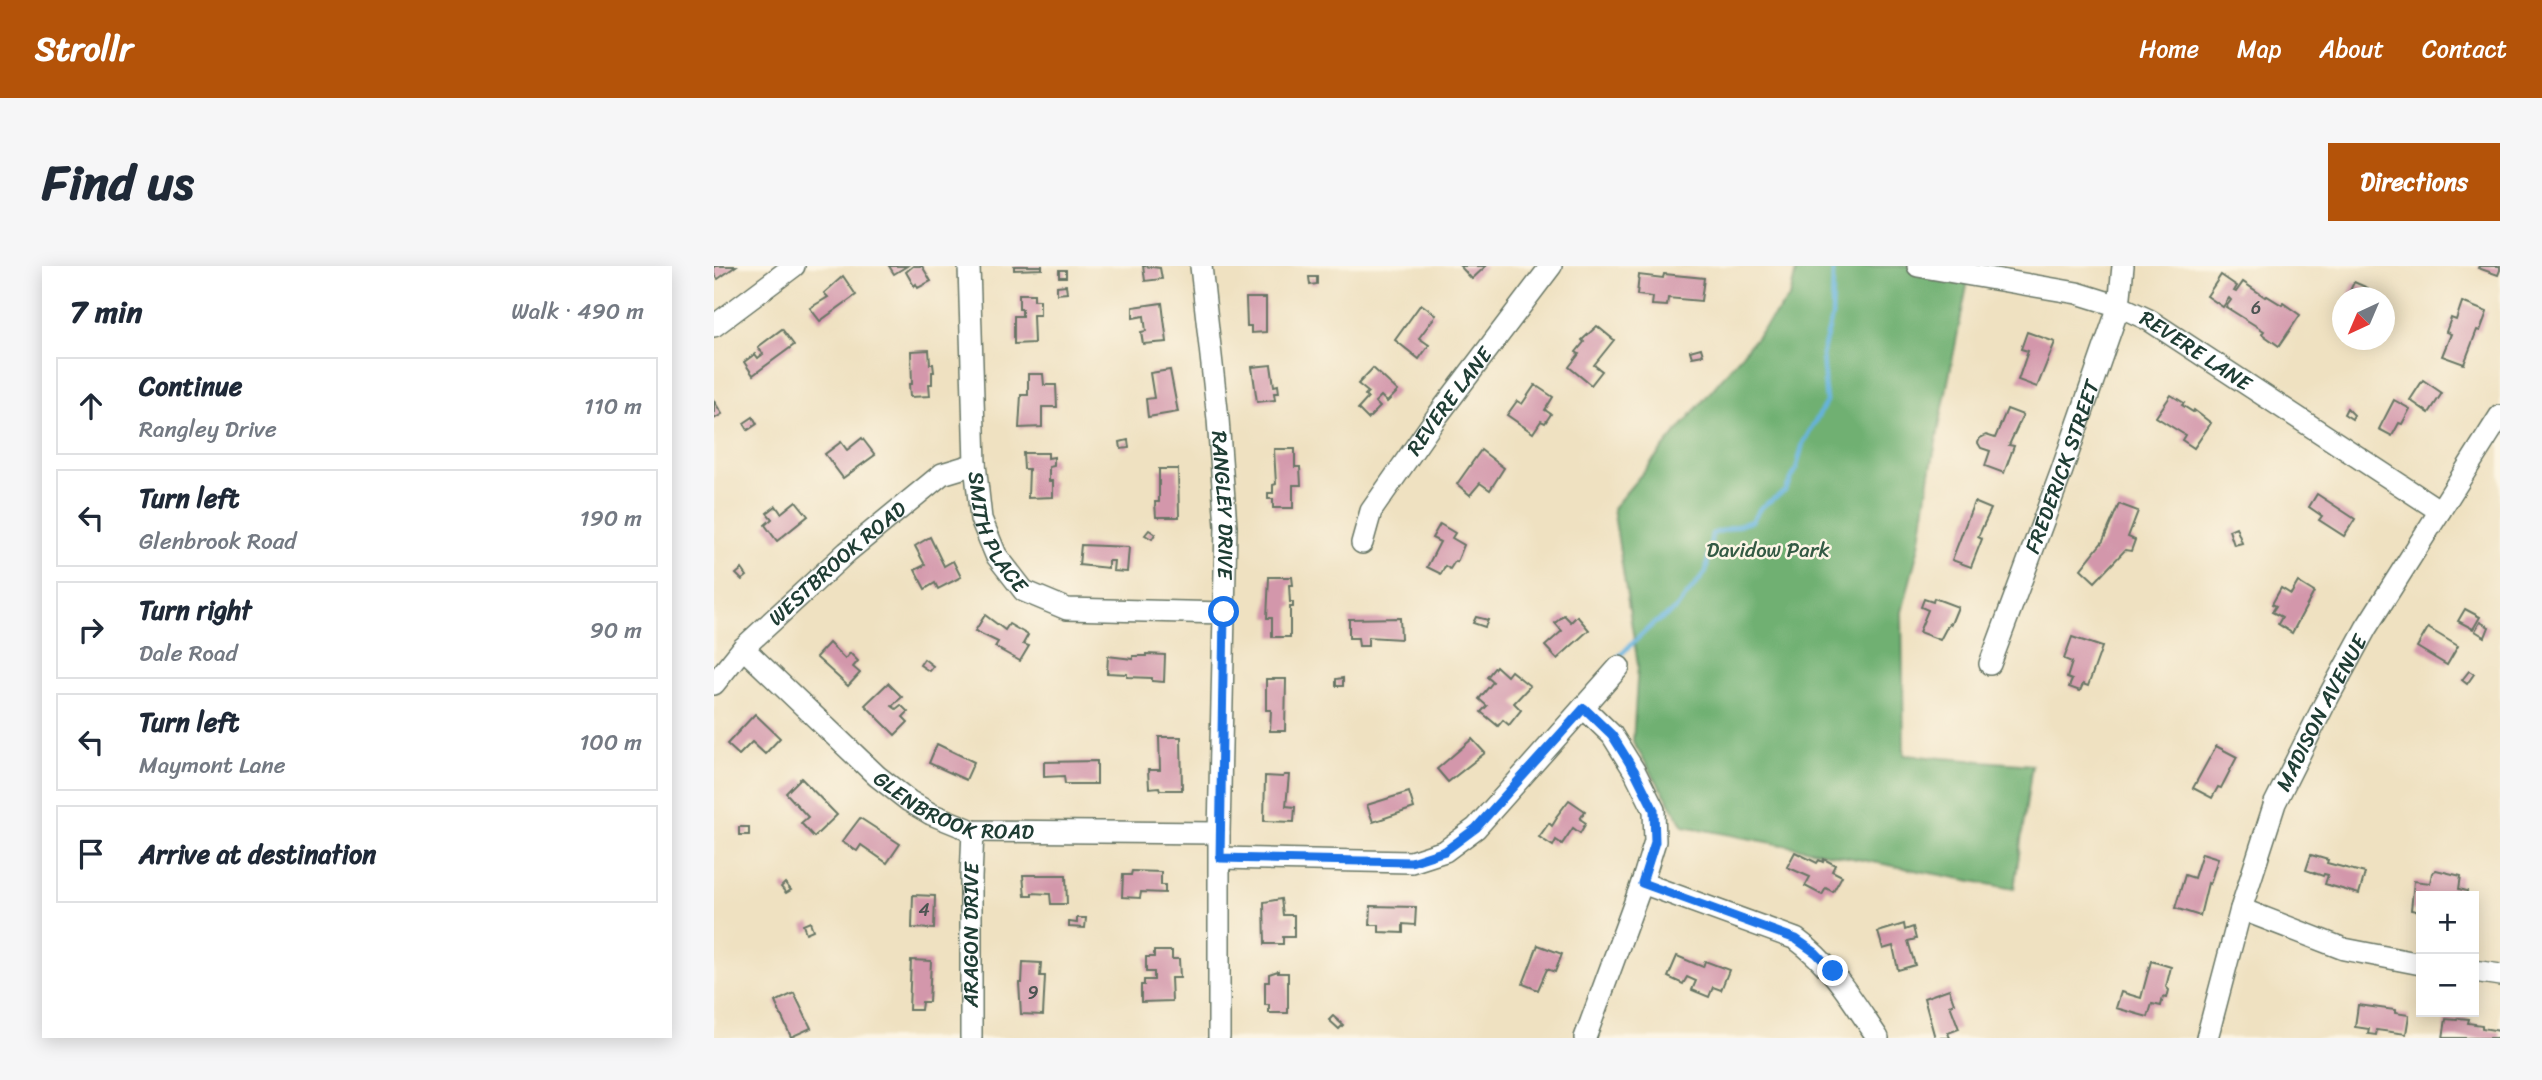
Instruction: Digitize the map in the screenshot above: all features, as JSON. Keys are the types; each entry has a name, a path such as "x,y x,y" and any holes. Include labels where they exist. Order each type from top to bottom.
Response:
{"street":[{"path":"714,326 794,266"},
{"name":"SMITH PLACE","path":"968,266 975,464 981,519 996,555 1024,592 1067,610 1224,612"},
{"name":"RANGLEY DRIVE","path":"1201,266 1218,419 1226,526 1219,833 1219,1038"},
{"name":"REVERE LANE","path":"1362,544 1371,511 1438,415 1551,266"},
{"name":"REVERE LANE","path":"1918,266 2077,293 2119,306 2148,320 2440,511"},
{"name":"FREDERICK STREET","path":"1990,664 2119,306 2123,266"},
{"name":"MADISON AVENUE","path":"2207,1038 2241,909 2275,803 2366,628 2500,416"},
{"name":"WESTBROOK ROAD","path":"714,684 743,648 847,552 942,474 975,464"},
{"name":"GLENBROOK ROAD","path":"743,648 877,776 931,814 973,831 1219,833"},
{"path":"1220,858 1411,862 1445,851 1476,828 1619,667"},
{"path":"1584,708 1612,735 1635,772 1654,810 1655,842 1585,1038"},
{"name":"ARAGON DRIVE","path":"971,1038 973,831"},
{"path":"1642,883 1796,939 1816,953 1833,971 1878,1038"},
{"path":"2241,909 2344,949 2416,963"},
{"path":"2479,972 2500,975"}],"green space":[{"name":"Davidow Park","path":"1797,266 1971,266 1930,473 1919,546 1902,612 1904,755 2032,765 2014,889 1684,826 1633,742 1638,665 1613,508 1790,297"}],"building":[{"path":"714,266 736,266 718,279 714,274"},
{"path":"889,266 907,266 894,274"},
{"path":"913,266 922,266 931,281 918,288 916,284 914,286 906,272"},
{"path":"1014,266 1042,266 1042,269 1014,270"},
{"path":"1143,266 1160,268 1162,279 1145,281"},
{"path":"1460,266 1486,266 1472,279"},
{"path":"2500,266 2500,270 2498,275 2478,268"},
{"path":"1059,270 1066,270 1066,277 1059,277"},
{"path":"1664,274 1704,278 1701,301 1668,298 1667,306 1652,305 1653,297 1637,295 1639,275 1663,278"},
{"path":"2221,275 2237,286 2234,291 2236,292 2243,282 2300,315 2279,346 2262,334 2264,331 2226,307 2231,300 2229,298 2223,307 2207,296"},
{"path":"843,276 856,295 820,321 810,308 828,297 824,293"},
{"path":"1309,277 1317,277 1317,284 1310,285"},
{"path":"2354,282 2366,287 2352,287"},
{"path":"1066,285 1067,293 1057,294 1057,286"},
{"path":"1019,294 1034,294 1034,300 1040,300 1040,315 1033,315 1034,343 1014,344 1014,316 1022,316"},
{"path":"1246,298 1266,298 1266,332 1251,333 1251,326 1247,326"},
{"path":"2462,302 2487,312 2464,364 2442,356 2451,334 2446,332 2451,318 2456,320"},
{"path":"1162,303 1167,342 1143,344 1141,332 1146,331 1144,316 1133,318 1133,307"},
{"path":"1421,304 1436,315 1419,338 1429,345 1419,359 1395,340"},
{"path":"1597,326 1614,340 1594,365 1602,371 1591,385 1569,367 1579,354 1576,352 1584,342 1582,340"},
{"path":"782,329 794,345 753,375 744,362 755,354 758,358 763,354 758,347"},
{"path":"2027,332 2055,342 2037,387 2018,380 2028,351 2021,349"},
{"path":"1701,348 1703,355 1692,357 1690,351"},
{"path":"929,350 930,364 933,364 934,372 932,384 929,384 930,396 910,397 911,351"},
{"path":"1271,365 1274,386 1278,385 1279,393 1274,393 1275,400 1257,402 1252,367"},
{"path":"1373,368 1398,391 1387,402 1381,396 1375,402 1380,407 1368,419 1358,409 1368,398 1365,395 1368,392 1358,384"},
{"path":"1170,370 1178,412 1148,417 1146,399 1154,398 1150,373"},
{"path":"1028,374 1043,374 1044,385 1056,385 1057,407 1042,407 1042,427 1019,428 1021,395 1028,395"},
{"path":"2423,380 2442,393 2429,413 2410,400"},
{"path":"1535,385 1553,397 1545,410 1551,414 1545,423 1541,421 1533,433 1507,415 1517,401 1522,404"},
{"path":"2171,395 2211,423 2194,448 2182,440 2185,435 2156,417"},
{"path":"2394,400 2410,409 2392,436 2379,429"},
{"path":"714,401 722,414 714,419"},
{"path":"2347,408 2354,415 2352,419 2344,414"},
{"path":"2007,409 2023,415 2009,445 2014,446 2004,473 1985,466 1990,451 1981,448 1978,443 1980,438 1986,435 1995,438"},
{"path":"753,417 757,424 748,430 744,423"},
{"path":"862,438 875,455 843,478 825,454 841,442 847,450"},
{"path":"1128,440 1129,448 1121,449 1120,442"},
{"path":"1274,449 1295,449 1295,467 1300,467 1301,485 1293,485 1293,508 1273,508 1273,499 1268,499 1268,493 1273,493 1273,485 1276,484"},
{"path":"1481,450 1504,468 1490,490 1480,483 1470,495 1457,484"},
{"path":"1023,453 1048,453 1048,458 1054,457 1054,466 1049,467 1049,481 1053,481 1053,497 1028,498 1029,469 1024,469"},
{"path":"1159,469 1178,469 1179,517 1156,517"},
{"path":"2317,494 2355,519 2344,536 2319,520 2322,516 2309,507"},
{"path":"796,501 808,516 777,541 765,525 772,519 767,513 776,506 781,513"},
{"path":"1974,502 1991,509 1978,537 1982,539 1971,567 1952,560"},
{"path":"2119,504 2138,511 2128,537 2135,540 2131,551 2125,550 2095,582 2081,569 2103,541"},
{"path":"1440,524 1455,533 1452,538 1464,545 1457,562 1455,561 1450,569 1445,566 1441,574 1427,567 1440,542 1432,538"},
{"path":"2236,527 2242,543 2234,545 2229,530"},
{"path":"1149,530 1155,534 1152,539 1145,535"},
{"path":"930,537 944,566 953,561 961,577 938,589 935,583 925,589 915,570 925,565 915,546"},
{"path":"1081,545 1129,547 1127,572 1113,571 1114,561 1108,561 1108,568 1079,565"},
{"path":"742,569 747,576 742,580 736,574"},
{"path":"1269,577 1292,577 1293,585 1289,585 1290,602 1293,602 1293,607 1290,607 1290,637 1272,637 1272,618 1267,618"},
{"path":"2298,582 2314,592 2292,633 2278,624 2282,617 2272,612 2276,606 2272,604 2281,588 2291,594"},
{"path":"1934,598 1958,607 1940,640 1919,632 1928,610 1921,607 1924,599 1933,602"},
{"path":"2465,609 2480,617 2473,629 2458,621"},
{"path":"985,615 1005,630 1009,624 1028,635 1023,644 1029,646 1020,661 995,647 998,642 975,631"},
{"path":"1564,615 1571,622 1577,616 1589,630 1557,659 1545,646 1562,631 1555,623"},
{"path":"1476,617 1488,620 1485,627 1473,623"},
{"path":"1400,618 1401,639 1368,637 1368,646 1359,646 1358,638 1349,638 1349,619"},
{"path":"2480,622 2489,627 2485,637 2475,631"},
{"path":"2428,628 2458,646 2447,665 2417,647"},
{"path":"2072,637 2102,647 2088,686 2083,684 2080,691 2069,687 2072,680 2067,678 2072,662 2064,659"},
{"path":"829,643 845,659 850,653 858,661 853,667 860,673 848,686 816,657"},
{"path":"1165,655 1164,682 1152,681 1152,678 1127,677 1127,674 1107,673 1108,656 1133,659 1133,656"},
{"path":"924,659 933,666 929,671 920,665"},
{"path":"1496,666 1507,676 1511,671 1530,686 1514,703 1521,710 1509,725 1503,720 1498,726 1481,712 1487,706 1479,699 1493,682 1487,677"},
{"path":"2469,671 2474,674 2467,684 2462,680"},
{"path":"1343,678 1343,686 1336,686 1336,679"},
{"path":"1266,679 1286,679 1285,731 1270,731 1271,710 1266,710"},
{"path":"888,683 902,697 892,706 896,709 901,705 908,712 903,717 908,722 895,735 865,705"},
{"path":"755,714 780,738 765,754 752,742 739,755 727,744"},
{"path":"1159,737 1181,737 1182,790 1149,788 1148,770 1160,770"},
{"path":"1472,739 1485,753 1448,782 1437,769"},
{"path":"937,744 974,762 966,780 929,763"},
{"path":"2216,746 2237,757 2221,788 2218,787 2212,798 2193,788"},
{"path":"1097,761 1097,784 1065,784 1064,776 1044,777 1044,762"},
{"path":"1289,775 1286,806 1295,807 1294,822 1264,821 1265,776"},
{"path":"801,778 837,815 814,837 801,823 808,817 786,793"},
{"path":"1409,792 1414,808 1373,822 1367,805"},
{"path":"1569,800 1585,811 1580,819 1586,823 1580,833 1573,828 1562,844 1556,840 1553,846 1539,837 1549,823 1552,826"},
{"path":"860,818 900,844 887,863 861,845 857,851 842,842"},
{"path":"739,827 749,827 749,835 739,835"},
{"path":"1795,852 1817,863 1819,860 1823,862 1824,859 1835,865 1832,871 1842,876 1833,892 1826,888 1822,895 1805,886 1810,877 1787,867"},
{"path":"2202,853 2218,858 2210,884 2208,883 2200,916 2175,908 2185,875 2194,878"},
{"path":"2311,855 2328,860 2327,863 2365,873 2359,894 2325,884 2328,875 2306,870"},
{"path":"2436,870 2461,876 2459,889 2467,891 2416,891 2416,911 2411,910 2414,881 2430,883 2432,873"},
{"path":"1132,871 1161,872 1161,885 1165,885 1165,893 1141,892 1140,898 1122,897 1123,875 1131,875"},
{"path":"1023,875 1066,875 1067,904 1051,904 1050,894 1032,893 1032,896 1025,896"},
{"path":"785,883 791,890 786,893 781,887"},
{"path":"913,895 935,896 934,929 912,928"},
{"path":"1281,899 1283,915 1294,915 1294,937 1283,937 1283,944 1265,944 1264,902"},
{"path":"1371,906 1416,907 1415,925 1403,924 1403,933 1379,932 1379,925 1370,925"},
{"path":"1077,918 1086,918 1085,928 1069,927 1069,922 1077,923"},
{"path":"810,922 813,930 806,933 803,925"},
{"path":"1904,924 1905,930 1913,927 1916,939 1908,941 1915,965 1898,970 1893,946 1883,949 1878,932"},
{"path":"1538,945 1562,954 1555,972 1547,969 1538,990 1523,984"},
{"path":"1154,951 1172,951 1172,959 1179,959 1180,978 1171,978 1172,1001 1141,1002 1141,985 1144,985 1144,980 1154,980 1154,972 1146,972 1146,957 1154,957"},
{"path":"1677,956 1703,967 1705,961 1729,970 1721,990 1713,987 1709,997 1692,990 1696,981 1687,977 1683,984 1668,977"},
{"path":"911,960 931,961 929,1002 922,1002 921,1010 909,1010"},
{"path":"2151,961 2171,967 2166,987 2169,990 2167,998 2163,997 2161,1006 2152,1004 2148,1017 2116,1008 2121,992 2141,998"},
{"path":"1023,962 1041,963 1040,976 1045,976 1043,1015 1021,1014 1019,983 1022,983"},
{"path":"1278,971 1288,973 1288,1013 1269,1013 1269,1005 1265,1005 1265,982 1269,982 1269,974"},
{"path":"1949,989 1954,1003 1950,1005 1959,1029 1948,1033 1950,1038 1935,1038 1924,998"},
{"path":"794,993 811,1028 791,1037 775,1002"},
{"path":"2358,1005 2395,1010 2395,1013 2409,1015 2406,1034 2377,1030 2376,1035 2368,1034 2369,1029 2355,1027"},
{"path":"1333,1016 1343,1025 1339,1029 1329,1020"},
{"path":"2446,1019 2469,1019 2468,1023 2482,1025 2482,1028 2500,1031 2500,1038 2443,1038"}],"waterway":[{"path":"1619,656 1653,624 1675,610 1706,572 1712,534 1752,521 1761,507 1785,491 1796,470 1803,443 1826,402 1822,354 1832,317 1833,271"}],"route":[{"path":"1224,612 1220,858 1411,862 1445,851 1476,828 1584,708 1612,735 1654,810 1655,842 1642,883 1796,939 1816,953 1833,971"}]}
